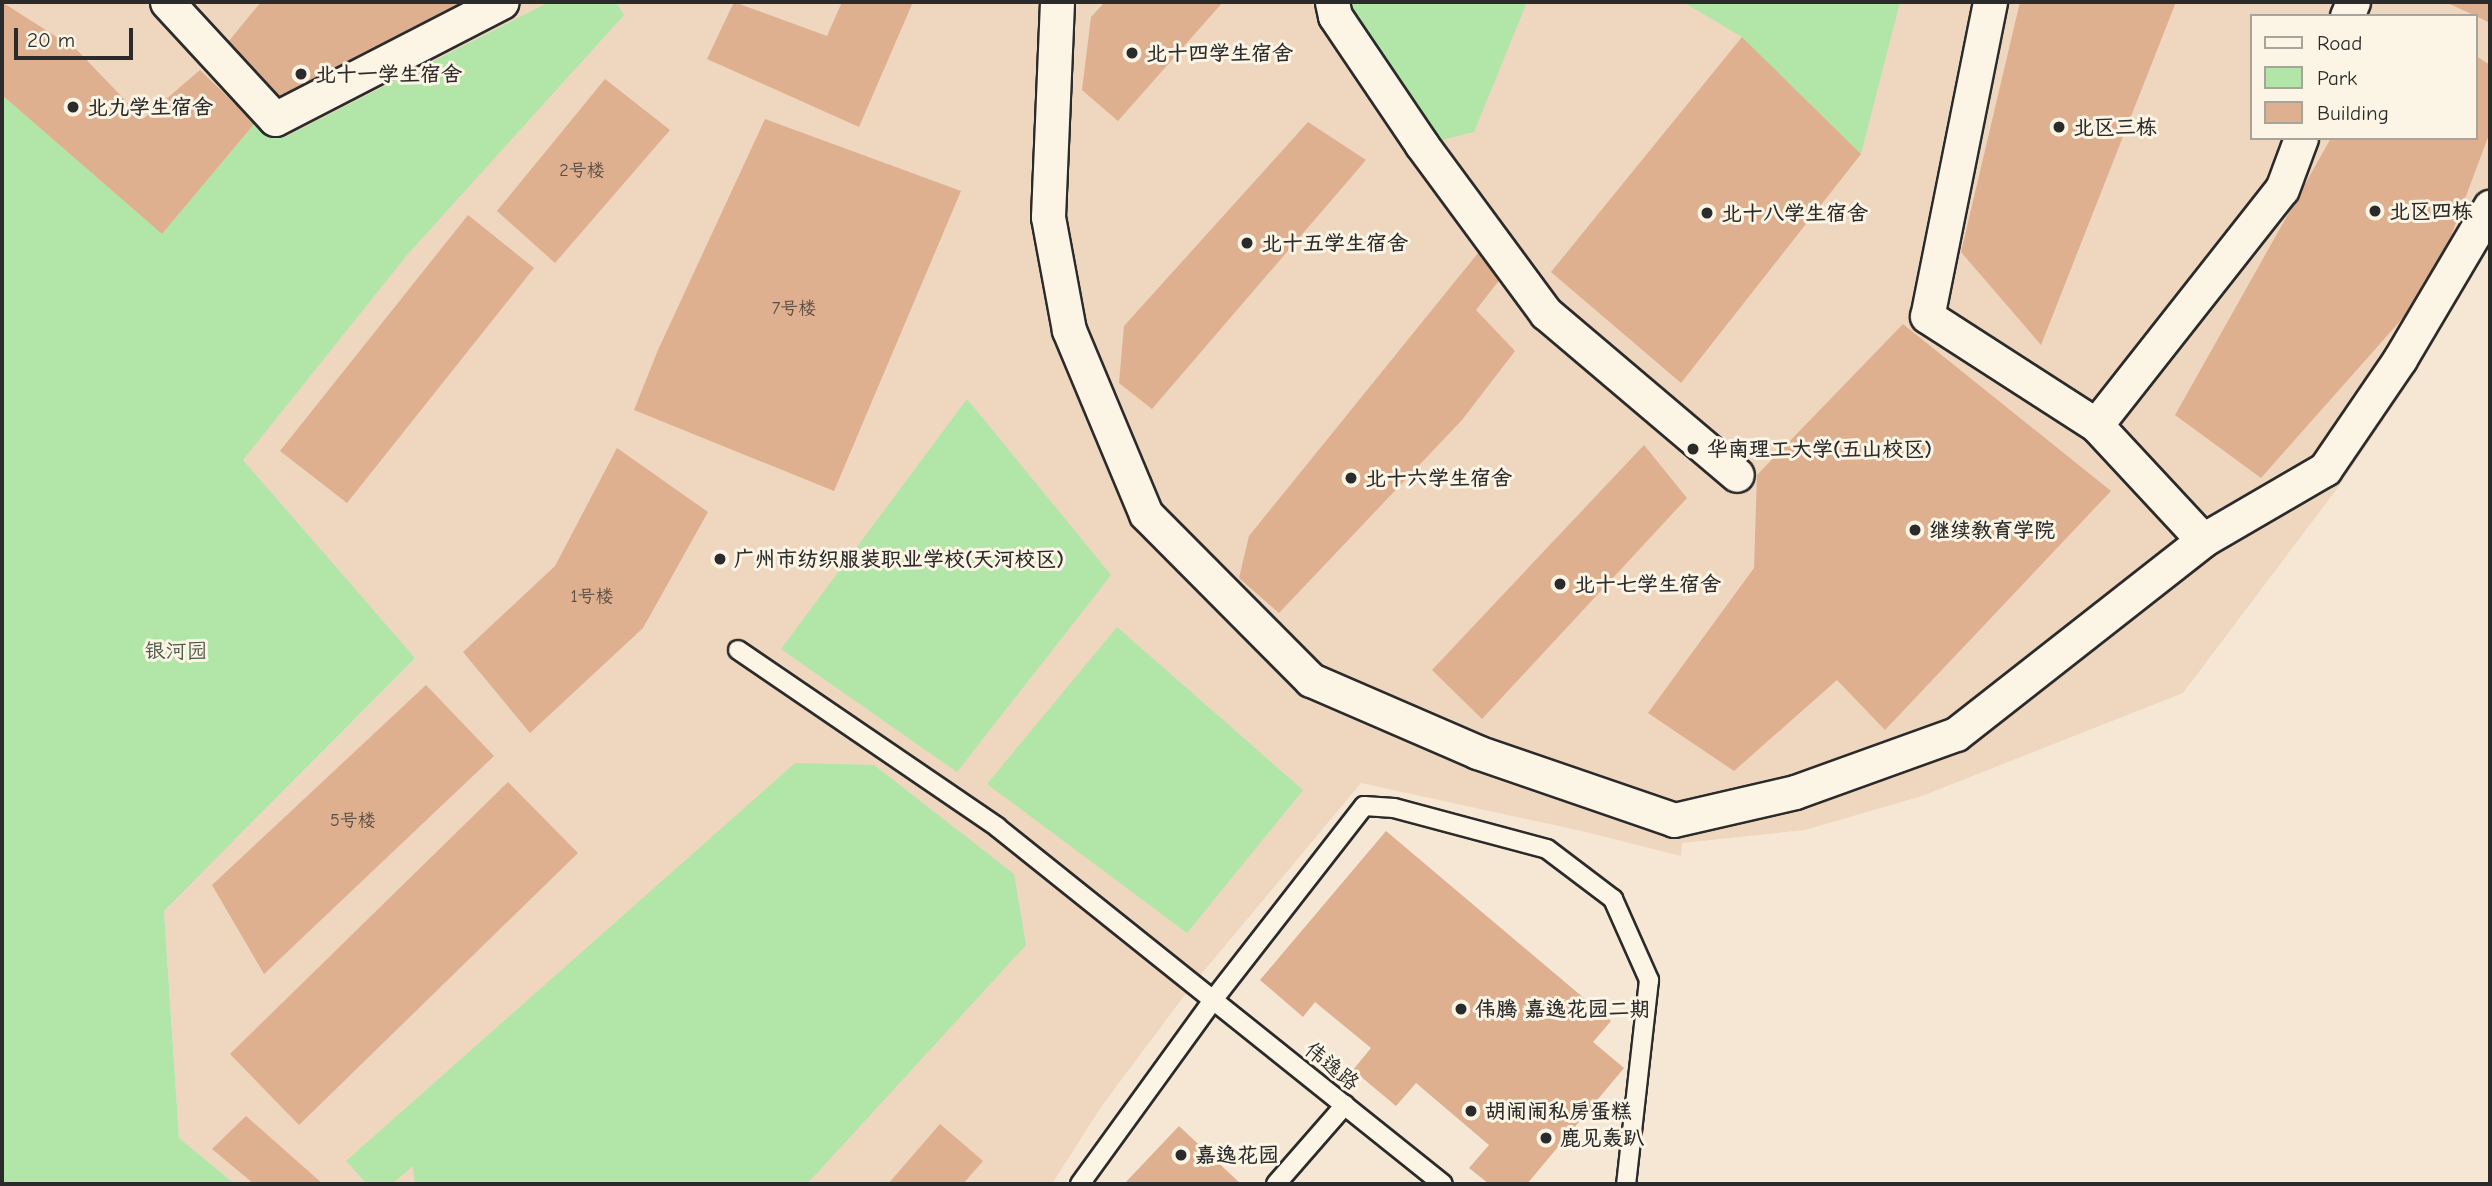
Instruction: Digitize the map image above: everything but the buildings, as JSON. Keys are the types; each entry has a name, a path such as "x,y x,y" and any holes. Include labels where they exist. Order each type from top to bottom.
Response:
{"street":[{"path":"167,2 275,119 502,2"},
{"path":"1057,2 1048,217 1069,330 1146,514 1311,680 1477,752 1674,820 1795,792 1956,734 2203,540 2325,469 2400,359 2490,207"},
{"path":"1332,2 1335,16 1422,145 1546,313 1737,475"},
{"path":"1990,2 1927,316 2096,425 2203,540"},
{"path":"2096,425 2282,189 2300,140"}],"lane":[{"name":"伟逸路","path":"738,650 997,827 1443,1184"},
{"path":"1080,1184 1213,1000 1364,806 1394,808 1547,849 1613,899 1649,980 1626,1184"},
{"path":"1276,1184 1345,1105"}],"shaded area":[{"path":"2,2 2490,2 2490,246 2414,375 2339,486 2183,693 1922,796 1805,830 1682,843 1681,856 1586,832 1361,783 1193,984 1101,1107 1052,1184 235,1184 179,1138 164,911 415,658 2,312"}],"green space":[{"name":"银河园","path":"549,2 616,2 624,15 407,255 243,460 415,658 164,911 179,1138 235,1184 2,1184 2,95 162,234 255,123 285,137"},
{"path":"1332,2 1527,2 1474,132 1422,145"},
{"path":"1683,2 1900,2 1861,154 1742,37"},
{"path":"967,399 1111,575 957,772 781,649"},
{"path":"1117,627 1303,790 1187,933 987,784"},
{"path":"795,763 874,765 1014,874 1026,945 807,1184 415,1184 413,1166 392,1184 367,1184 346,1161"}],"place":[{"name":"北十四学生宿舍","path":"1132,53"},
{"name":"北十一学生宿舍","path":"301,74"},
{"name":"北九学生宿舍","path":"73,107"},
{"name":"北区三栋","path":"2059,127"},
{"name":"北区四栋","path":"2375,211"},
{"name":"北十八学生宿舍","path":"1707,213"},
{"name":"北十五学生宿舍","path":"1247,243"},
{"name":"华南理工大学(五山校区)","path":"1693,449"},
{"name":"北十六学生宿舍","path":"1351,478"},
{"name":"继续教育学院","path":"1915,530"},
{"name":"广州市纺织服装职业学校(天河校区)","path":"720,559"},
{"name":"北十七学生宿舍","path":"1560,584"},
{"name":"伟腾 嘉逸花园二期","path":"1461,1009"},
{"name":"胡闹闹私房蛋糕","path":"1471,1111"},
{"name":"鹿见轰趴","path":"1546,1138"},
{"name":"嘉逸花园","path":"1181,1155"}]}
